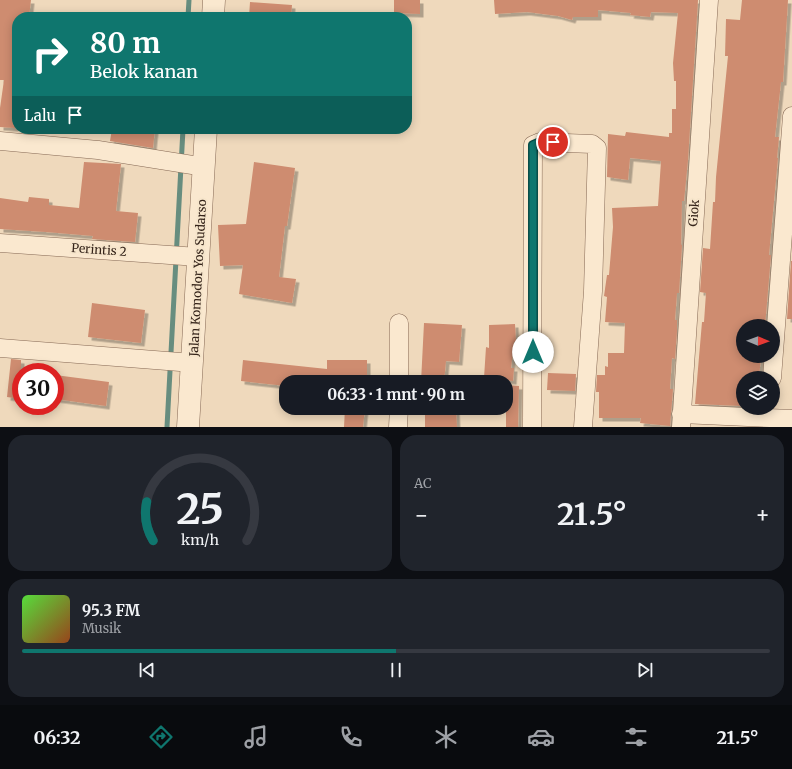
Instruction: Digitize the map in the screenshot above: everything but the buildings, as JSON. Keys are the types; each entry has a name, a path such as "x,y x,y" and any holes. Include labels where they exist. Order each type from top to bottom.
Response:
{"street":[{"path":"213,12 214,0"},
{"name":"Giok","path":"681,421 709,0"},
{"path":"773,371 792,116"},
{"name":"Jalan Komodor Yos Sudarso","path":"188,427 185,363 190,256 196,165 205,134"},
{"path":"0,141 98,150 196,165"},
{"path":"532,427 533,145 540,142 592,144 597,148 593,290 583,427"},
{"name":"Perintis 2","path":"0,243 190,256"},
{"path":"399,323 399,375"},
{"path":"0,348 185,363"},
{"path":"398,415 398,427"},
{"path":"681,421 769,418 792,419"}],"waterway":[{"path":"188,12 189,0"},
{"path":"167,427 183,134"}],"route":[{"path":"533,352 533,145 540,142 553,142"}]}
